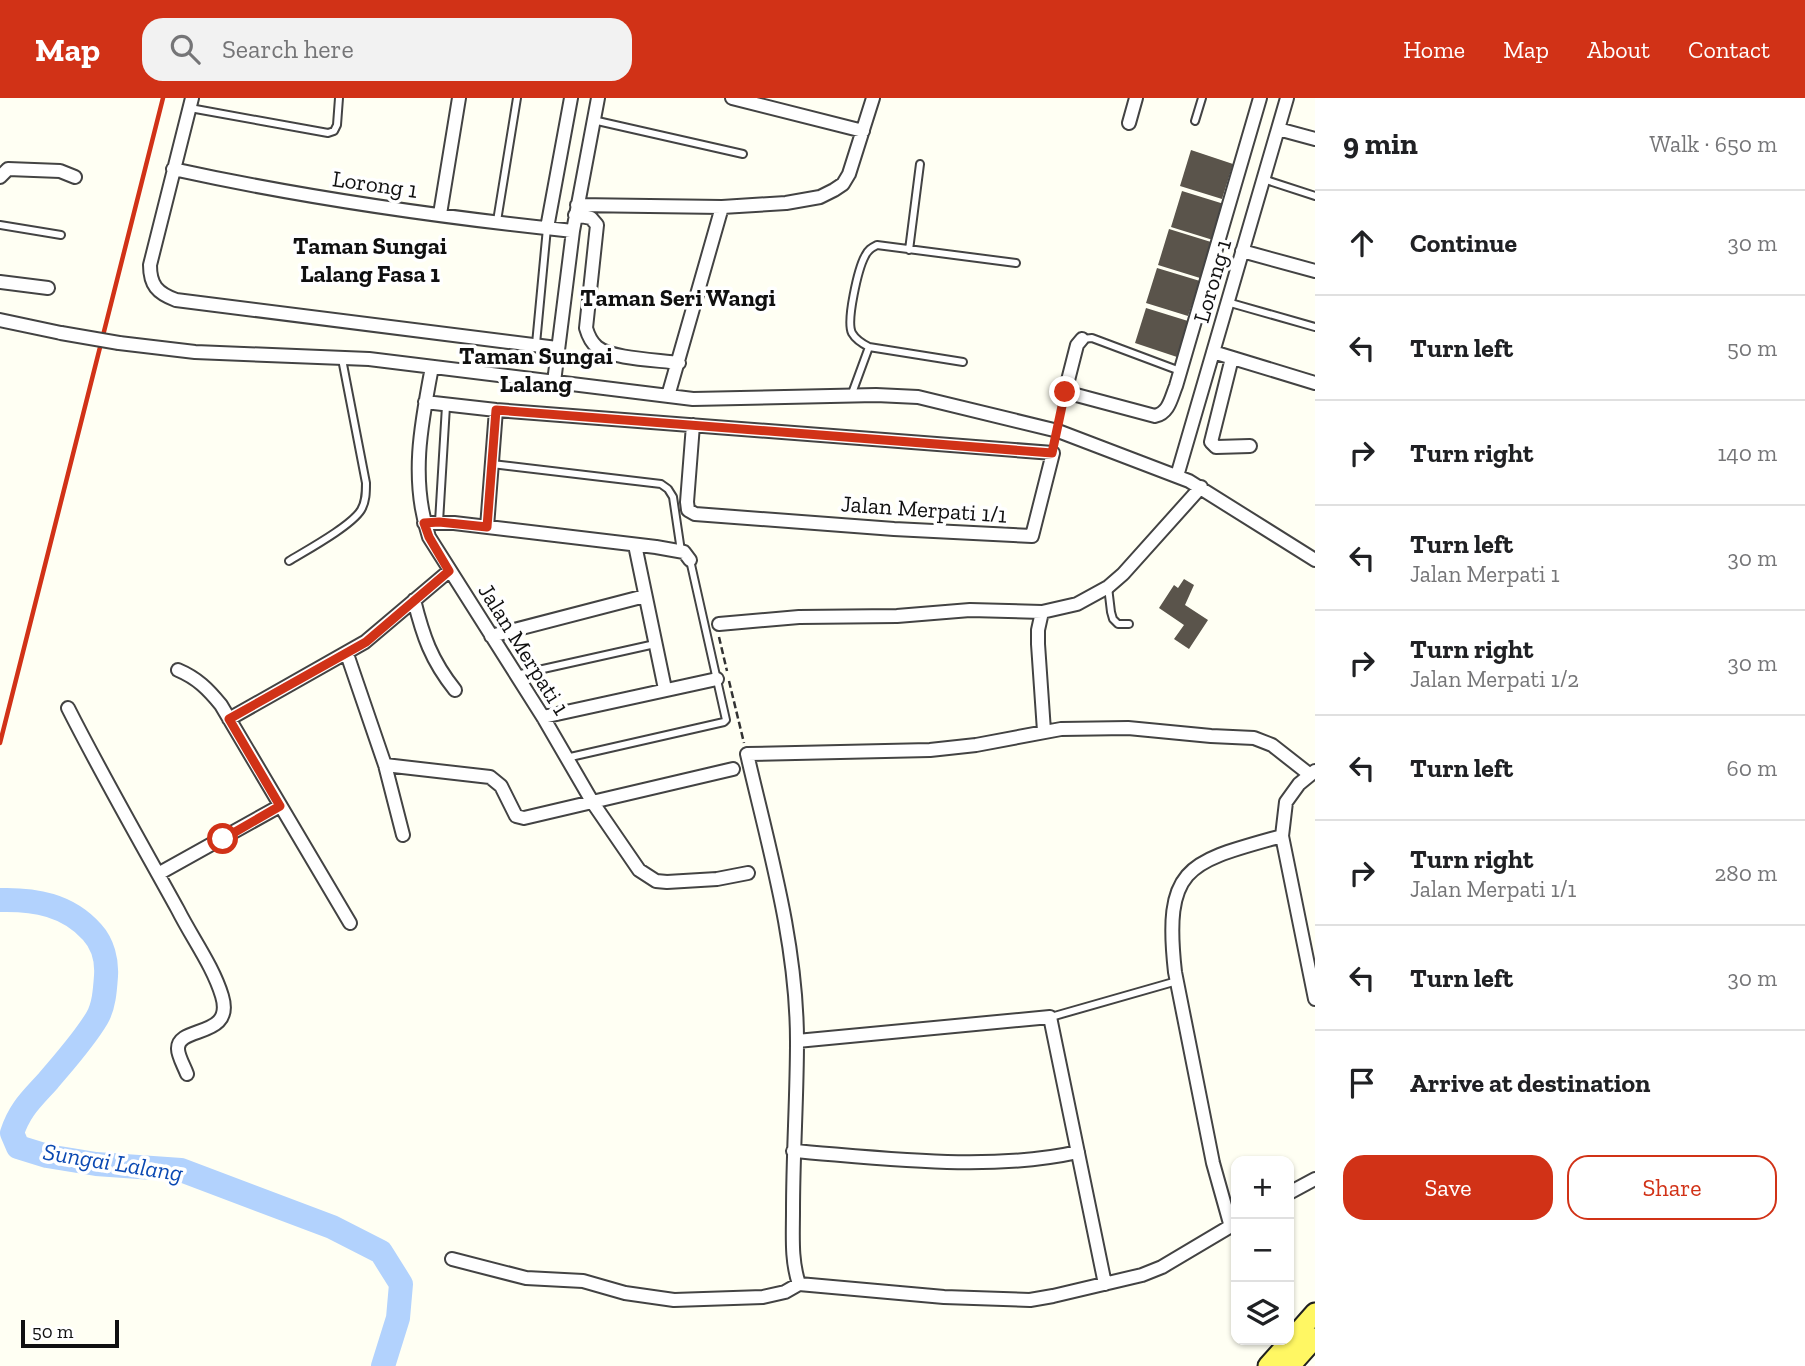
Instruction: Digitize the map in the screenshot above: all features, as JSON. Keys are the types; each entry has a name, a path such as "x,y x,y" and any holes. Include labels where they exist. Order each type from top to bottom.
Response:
{"main road":[{"path":"1268,1366 1315,1313"},
{"path":"1290,1366 1315,1338"}],"street":[{"path":"440,215 459,98"},
{"path":"547,228 571,98"},
{"path":"554,382 576,210 598,98"},
{"path":"732,98 863,131"},
{"path":"576,210 722,207 786,203 820,197 843,184 849,174 873,98"},
{"path":"1129,123 1136,98"},
{"path":"1082,339 1077,345 1065,392 1155,416 1162,415 1167,409 1181,371 1260,98"},
{"name":"Lorong 1","path":"1177,476 1287,98"},
{"path":"191,103 150,265 150,277 162,295 176,300 557,348"},
{"path":"1278,129 1315,139"},
{"name":"Lorong 1","path":"173,169 263,188 440,215 573,231"},
{"path":"3,171 60,171 75,177"},
{"path":"668,396 722,207"},
{"path":"576,210 591,218 597,225 586,328 589,337 598,348 614,354 679,363"},
{"path":"1242,251 1315,271"},
{"path":"0,282 48,288"},
{"path":"0,320 119,343 195,352 342,357 713,400 918,397 1058,431 1177,476 1201,487 1315,560"},
{"path":"1213,352 1315,383"},
{"path":"1232,358 1210,442 1216,447 1250,446"},
{"name":"Jalan Merpati 1","path":"432,367 418,459 420,504 429,537 543,717 593,803 629,859 639,870 656,881 702,881 748,873"},
{"path":"1176,386 1201,393"},
{"path":"425,402 446,406 1052,453 1058,431"},
{"path":"487,527 496,410"},
{"name":"Jalan Merpati 1/1","path":"693,425 687,502 688,510 695,514 907,530 1032,536 1052,453"},
{"path":"719,624 799,617 897,616 970,610 1042,612 1077,604 1108,587 1140,556 1201,487"},
{"path":"424,523 487,527 635,545 686,555"},
{"path":"635,545 665,689"},
{"path":"229,719 347,654 393,620 449,571"},
{"path":"491,636 645,596"},
{"path":"414,600 424,641 455,690"},
{"path":"1042,612 1038,644 1044,731"},
{"path":"347,654 385,765 403,835"},
{"path":"178,670 193,676 221,705 350,923"},
{"path":"543,717 717,678"},
{"path":"68,708 218,984 225,1008 223,1018 179,1042 178,1050 187,1074"},
{"path":"799,1284 793,1261 797,1041 793,965 788,930 747,754 930,750 976,746 1044,731 1128,728 1254,738 1272,745 1312,773 1292,792 1286,802 1282,836 1315,999"},
{"path":"385,765 490,778 501,786 516,816 524,818 733,769"},
{"path":"158,874 280,806"},
{"path":"1231,1219 1213,1163 1177,981 1171,934 1178,890 1185,876 1198,865 1222,853 1282,836"},
{"path":"797,1041 1050,1017 1105,1284"},
{"path":"793,1151 1001,1162 1045,1159 1078,1152"},
{"path":"1294,1190 1315,1179"},
{"path":"452,1259 526,1278 583,1281 625,1293 674,1300 763,1297 785,1292 799,1284 944,1297 1030,1300 1142,1275 1162,1267 1231,1226"}],"lane":[{"path":"191,103 328,133 334,131 337,125 339,98"},
{"path":"497,221 517,98"},
{"path":"1195,121 1202,98"},
{"path":"593,120 743,154"},
{"path":"909,250 920,164"},
{"path":"1263,179 1315,196"},
{"path":"0,225 61,235"},
{"path":"536,345 547,228"},
{"path":"963,362 869,347 861,343 852,332 850,317 863,258 869,249 877,245 1016,263"},
{"path":"1227,302 1315,327"},
{"path":"1082,339 1092,338 1181,371"},
{"path":"851,396 869,347"},
{"path":"289,561 349,522 361,510 366,497 366,483 342,357"},
{"path":"439,522 446,406"},
{"path":"492,464 661,484 673,497 726,720 566,758"},
{"path":"1108,587 1113,619 1118,624 1129,624"},
{"path":"516,675 655,644"},
{"path":"1050,1017 1177,981"}],"path":[{"path":"1058,431 1065,392"},
{"path":"719,624 717,628 747,754"}],"building":[{"path":"1191,150 1233,164 1222,199 1180,186"},
{"path":"1182,191 1224,204 1213,240 1171,227"},
{"path":"1169,229 1211,242 1200,278 1158,265"},
{"path":"1157,268 1200,281 1188,316 1146,303"},
{"path":"1146,308 1188,321 1177,357 1135,343"},
{"path":"1184,579 1194,585 1185,605 1208,620 1189,649 1174,639 1184,625 1159,608 1174,585 1178,588"}],"waterway":[{"name":"Sungai Lalang","path":"0,900 38,903 72,915 96,937 102,947 106,964 105,992 99,1013 80,1043 22,1111 12,1133 18,1147 47,1156 96,1164 181,1170 332,1227 381,1252 401,1284 398,1318 383,1366"}],"railway":[{"path":"0,743 163,98"}],"district":[{"name":"Taman Sungai Lalang Fasa 1","path":"370,259"},
{"name":"Taman Seri Wangi","path":"678,297"},
{"name":"Taman Sungai Lalang","path":"536,369"}],"route":[{"path":"223,839 280,806 229,719 366,642 449,571 436,551 424,523 487,527 496,410 1052,453 1065,392"}]}
